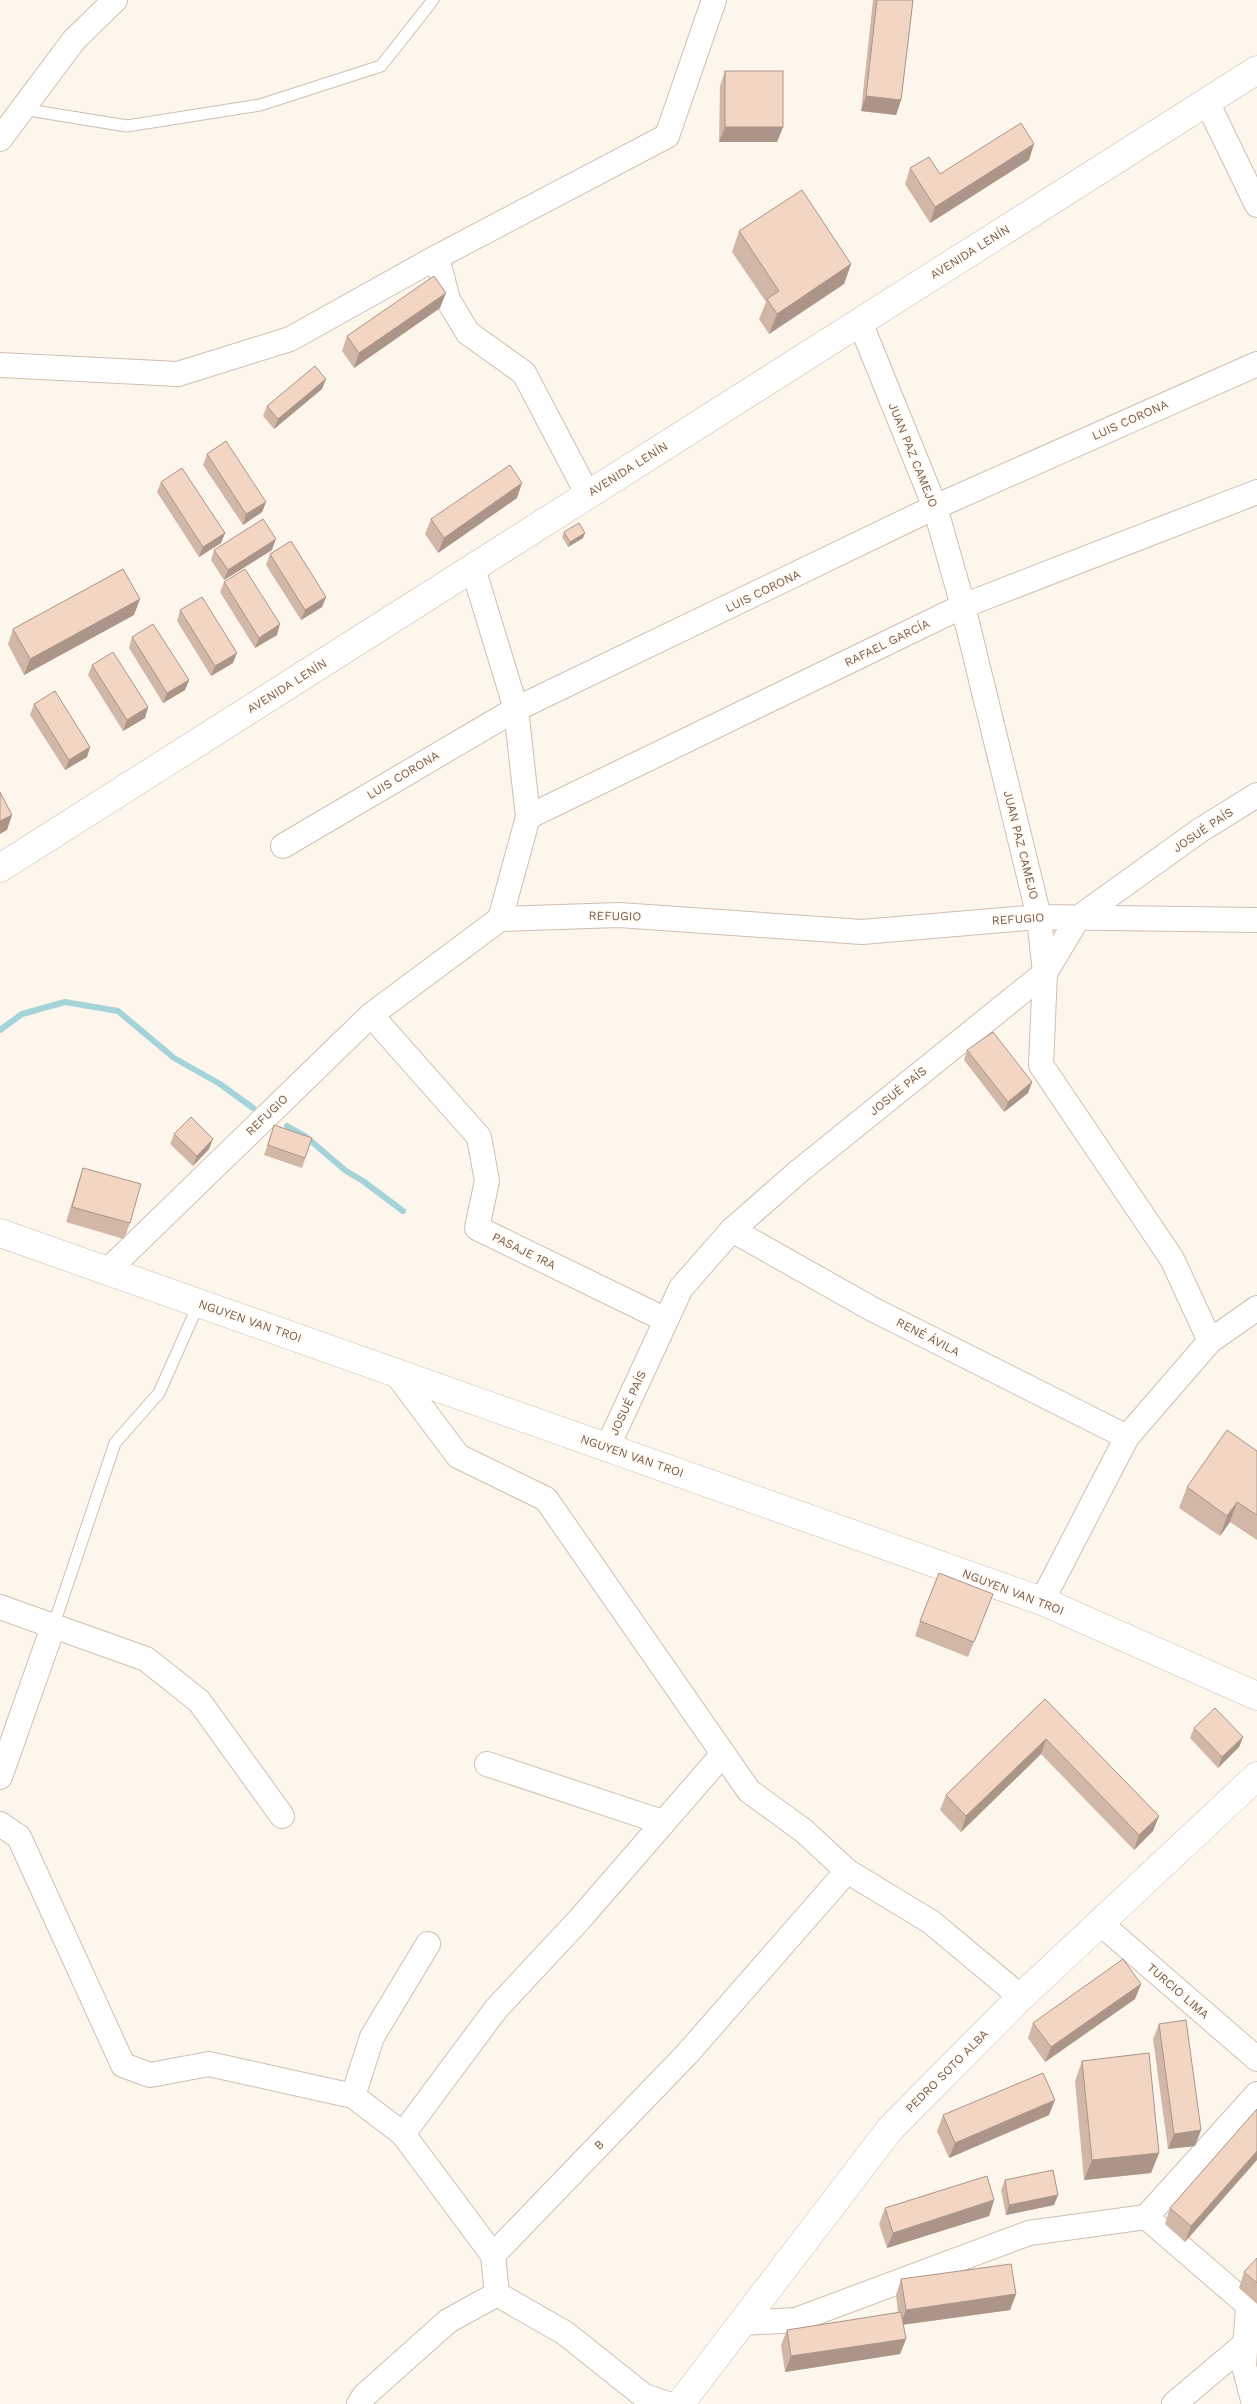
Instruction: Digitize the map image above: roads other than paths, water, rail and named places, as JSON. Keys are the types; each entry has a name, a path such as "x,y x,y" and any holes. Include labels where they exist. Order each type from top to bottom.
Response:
{"street":[{"path":"0,138 74,40 115,0"},
{"path":"0,365 178,374 290,339 438,257 667,136 714,0"},
{"name":"AVENIDA LENÍN","path":"0,868 1257,70"},
{"path":"1207,102 1257,205"},
{"path":"438,257 448,300 468,333 524,373 588,495"},
{"name":"JUAN PAZ CAMEJO","path":"860,322 934,507 963,606 1039,917 1045,973 1040,1065 1172,1259 1210,1342"},
{"name":"LUIS CORONA","path":"283,846 516,709 934,507 1257,364"},
{"name":"RAFAEL GARCÍA","path":"528,817 963,606 1257,492"},
{"path":"473,568 516,709 528,817 500,919"},
{"name":"JOSUÉ PAÍS","path":"607,1448 681,1288 732,1230 798,1172 1045,973 1078,918 1199,831 1257,795"},
{"name":"REFUGIO","path":"107,1271 371,1015 500,919 618,915 862,932 1039,917 1257,920"},
{"name":"PASAJE 1RA","path":"371,1015 479,1136 487,1181 477,1228 666,1320"},
{"name":"RENÉ ÁVILA","path":"732,1230 872,1309 1127,1437"},
{"name":"NGUYEN VAN TROI","path":"0,1233 1042,1601 1257,1696"},
{"path":"1042,1601 1127,1437 1210,1342 1257,1308"},
{"path":"395,1372 458,1456 546,1499 749,1791 804,1831 847,1870 931,1922 1021,1997"},
{"path":"0,1607 146,1659 198,1701 282,1816"},
{"path":"0,1777 53,1627"},
{"path":"402,2134 496,2009 579,1920 662,1822 723,1754"},
{"path":"487,1764 662,1822"},
{"name":"PEDRO SOTO ALBA","path":"682,2402 890,2129 1021,1997 1257,1776"},
{"path":"0,1824 19,1838 123,2065 150,2075 209,2064 353,2096 402,2134 493,2254 497,2294"},
{"name":"B","path":"493,2254 688,2054 847,1870"},
{"name":"TURCIO LIMA","path":"1100,1923 1257,2059"},
{"path":"353,2096 372,2036 428,1944"},
{"path":"742,2323 796,2320 1029,2233 1146,2217 1257,2094"},
{"path":"1146,2217 1248,2305 1251,2338 1244,2366 1254,2404"},
{"path":"497,2294 565,2333 644,2396 682,2402"},
{"path":"359,2404 364,2396 448,2321 497,2294"},
{"path":"1174,2404 1251,2338"}],"lane":[{"path":"22,109 127,126 260,105 381,66 433,0"},
{"path":"53,1627 115,1443 159,1393 199,1304"}],"waterway":[{"path":"0,1030 22,1014 65,1002 118,1011 174,1058 220,1084 253,1108"},
{"path":"287,1126 305,1136 346,1171 363,1181 403,1211"}]}
